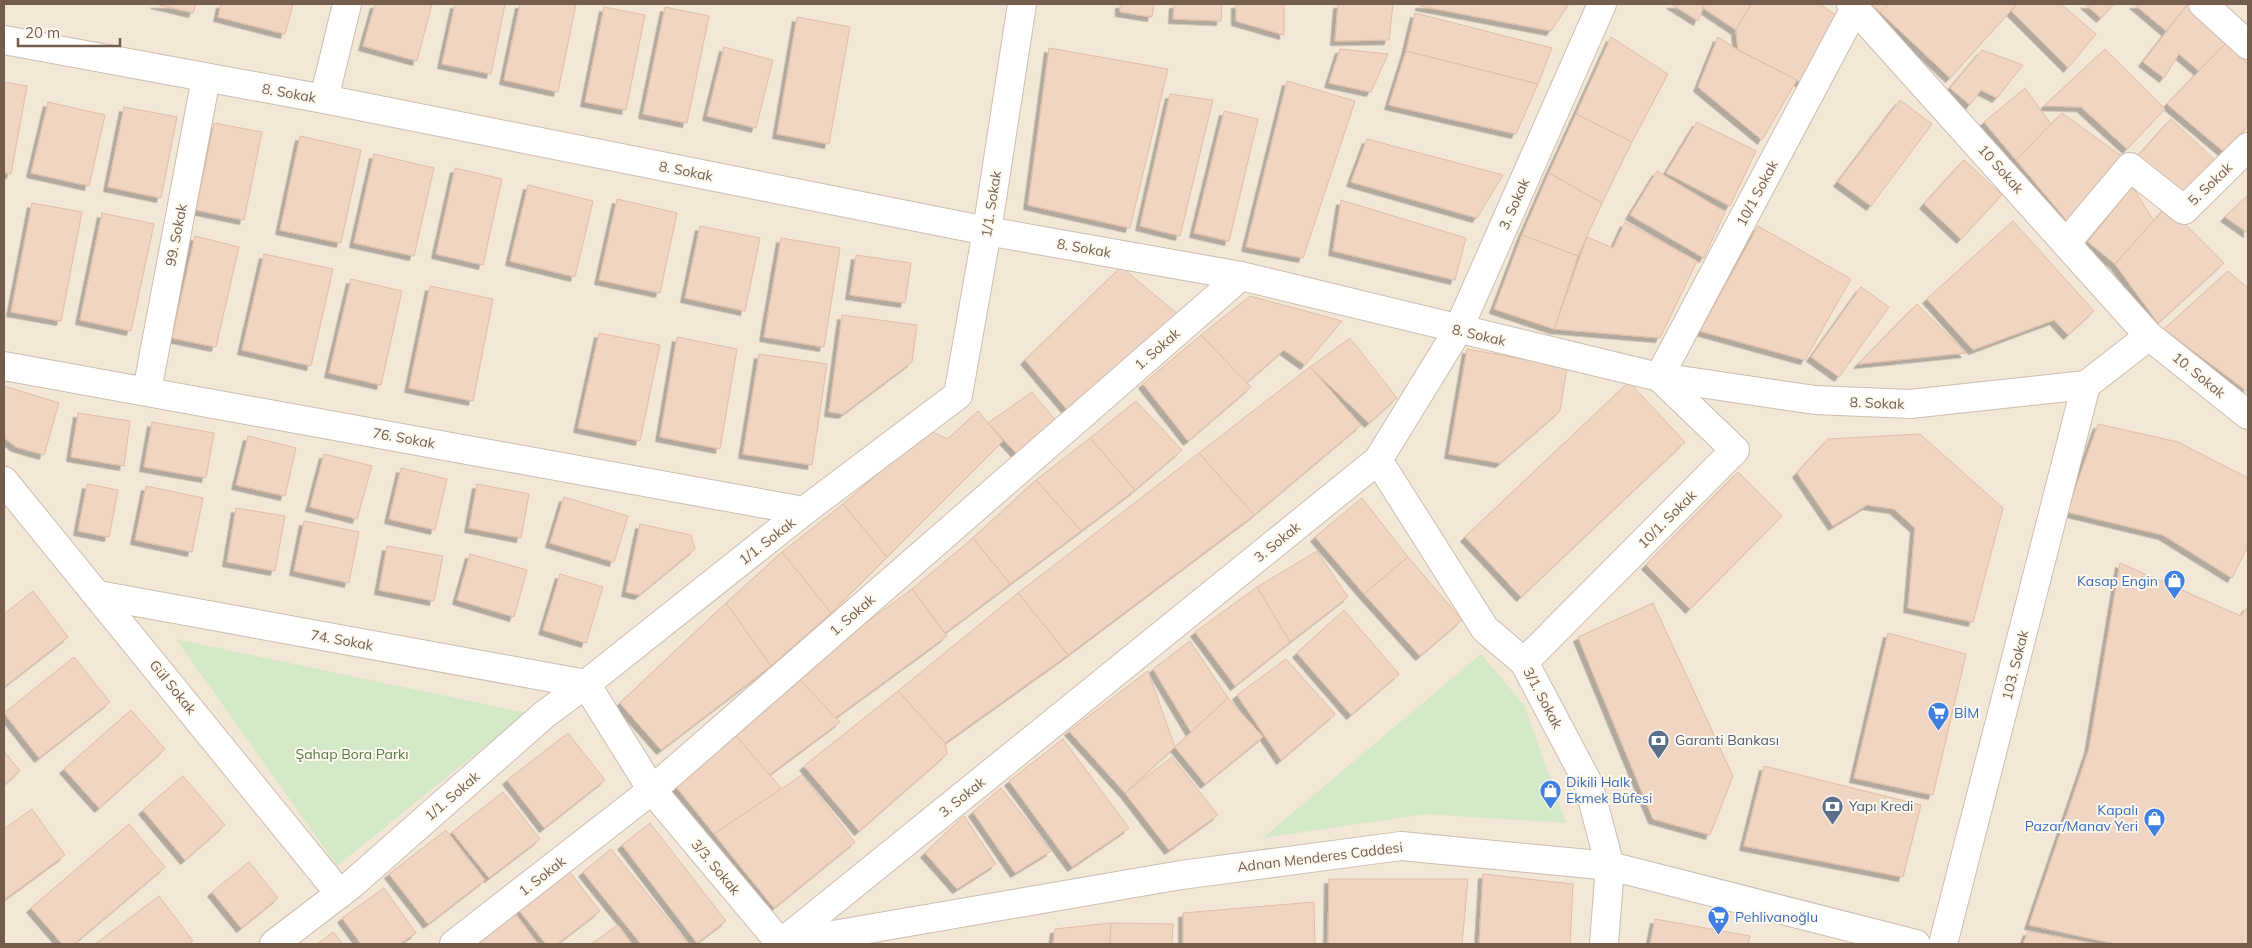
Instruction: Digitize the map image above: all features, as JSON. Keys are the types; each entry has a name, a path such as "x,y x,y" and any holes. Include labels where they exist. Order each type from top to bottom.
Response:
{"street":[{"path":"324,99 347,4"},
{"name":"1/1. Sokak","path":"274,944 340,894 545,714 586,684 804,511 958,395 987,231 1022,4"},
{"name":"3. Sokak","path":"780,944 1378,460 1458,330 1602,4"},
{"path":"2203,4 2248,45"},
{"name":"10 Sokak","path":"1853,6 2067,242 2149,336"},
{"name":"10/1 Sokak","path":"1659,377 1853,6"},
{"name":"8. Sokak","path":"4,40 324,99 987,231 1241,276 1458,330 1659,377 1815,400 1910,404 2086,386"},
{"name":"99. Sokak","path":"146,391 206,78"},
{"name":"5. Sokak","path":"2067,242 2130,167 2184,210 2248,147"},
{"name":"1. Sokak","path":"454,944 652,790 1241,276"},
{"path":"2086,386 2149,336"},
{"name":"10. Sokak","path":"2149,336 2248,415"},
{"name":"76. Sokak","path":"4,366 804,511"},
{"name":"10/1. Sokak","path":"1524,662 1735,450 1659,377"},
{"name":"103. Sokak","path":"1943,944 2086,386"},
{"name":"3/1. Sokak","path":"1378,460 1485,629 1524,662 1588,783 1610,866 1604,944"},
{"name":"Gül Sokak","path":"4,481 98,594 340,894"},
{"name":"74. Sokak","path":"98,594 586,684"},
{"name":"3/3. Sokak","path":"586,684 652,790 780,944"},
{"name":"Adnan Menderes Caddesi","path":"780,944 1181,875 1401,846 1610,866 1916,944"}],"shaded area":[{"path":"4,4 2248,4 2248,944 4,944"}],"green space":[{"name":"Şahap Bora Parkı","path":"176,639 526,713 337,866"},
{"path":"1481,654 1524,705 1566,823 1426,814 1263,838"}],"building":[{"path":"155,4 196,4 193,13"},
{"path":"221,4 293,4 285,34 218,17"},
{"path":"375,4 432,4 417,61 363,46"},
{"path":"455,4 505,4 491,74 442,64"},
{"path":"520,4 576,4 558,92 504,80"},
{"path":"1120,4 1154,4 1152,17 1120,12"},
{"path":"1174,4 1222,4 1221,21 1173,19"},
{"path":"1236,4 1284,4 1284,35 1236,21"},
{"path":"1338,4 1393,4 1389,40 1335,41"},
{"path":"1420,4 1569,4 1551,31 1420,6"},
{"path":"1671,4 1705,4 1698,21"},
{"path":"1705,4 1751,4 1736,30 1703,8"},
{"path":"1751,4 1819,4 1836,15 1802,83 1738,50 1736,30"},
{"path":"1871,4 1888,4 1880,12"},
{"path":"1888,4 2017,4 1950,78 1880,12"},
{"path":"2017,4 2061,4 2096,34 2068,68 2011,11"},
{"path":"2085,4 2114,4 2101,18"},
{"path":"2134,4 2188,4 2166,31"},
{"path":"2188,4 2226,43 2199,71 2179,54 2164,78 2143,62"},
{"path":"604,7 645,15 626,110 585,102"},
{"path":"665,7 709,16 687,123 643,114"},
{"path":"1415,13 1552,48 1538,84 1406,51"},
{"path":"797,17 850,27 829,144 777,134"},
{"path":"1611,37 1668,74 1632,142 1576,114"},
{"path":"1718,37 1738,50 1797,80 1762,140 1698,87"},
{"path":"2226,43 2248,64 2248,126 2224,152 2167,104"},
{"path":"724,47 773,60 756,128 707,116"},
{"path":"1049,48 1168,69 1130,228 1028,205"},
{"path":"1340,49 1388,54 1371,92 1329,83"},
{"path":"2105,49 2165,109 2127,149 2081,107 2044,106"},
{"path":"1982,50 2023,65 1997,98 1981,90 1970,105 1950,88"},
{"path":"1406,51 1538,84 1516,134 1389,105"},
{"path":"1287,81 1355,101 1303,258 1246,247"},
{"path":"4,82 27,86 11,174 4,173"},
{"path":"2025,88 2051,124 2016,160 1984,122"},
{"path":"1170,94 1213,100 1180,236 1140,226"},
{"path":"1900,100 1932,124 1871,206 1838,182"},
{"path":"48,102 105,115 89,186 31,173"},
{"path":"124,107 177,117 161,198 108,187"},
{"path":"1224,111 1258,119 1229,241 1194,233"},
{"path":"2062,113 2123,157 2068,222 2016,160"},
{"path":"1576,114 1632,142 1602,203 1549,173"},
{"path":"2171,119 2215,160 2180,196 2138,156"},
{"path":"1697,122 1756,151 1730,206 1666,173"},
{"path":"214,123 262,132 244,220 196,210"},
{"path":"300,136 361,150 341,243 280,230"},
{"path":"1367,139 1503,175 1477,218 1351,182"},
{"path":"374,154 434,168 414,256 354,243"},
{"path":"1964,160 2002,195 1961,239 1924,204"},
{"path":"455,168 502,179 483,265 436,254"},
{"path":"1657,171 1725,212 1704,258 1630,215"},
{"path":"1549,173 1602,203 1578,256 1522,235"},
{"path":"528,185 593,201 575,277 510,261"},
{"path":"2132,186 2154,221 2115,264 2088,242"},
{"path":"2248,195 2248,233 2225,217"},
{"path":"617,199 677,213 660,293 599,280"},
{"path":"1341,200 1466,238 1455,280 1333,251"},
{"path":"32,203 82,212 61,321 11,312"},
{"path":"2167,206 2224,263 2158,323 2115,264"},
{"path":"102,213 154,224 131,331 80,320"},
{"path":"2013,221 2094,311 2068,335 2054,320 1973,350 1927,299"},
{"path":"1625,222 1697,261 1660,338 1554,329 1587,237 1613,248"},
{"path":"700,226 760,238 745,311 685,298"},
{"path":"1758,226 1851,279 1805,360 1700,331"},
{"path":"1522,235 1578,256 1554,329 1494,309"},
{"path":"195,236 239,247 216,347 172,338"},
{"path":"781,238 840,248 824,347 764,337"},
{"path":"264,254 333,269 311,366 242,350"},
{"path":"856,255 911,263 905,303 850,295"},
{"path":"1121,267 1179,315 1070,413 1025,360"},
{"path":"2228,271 2248,288 2248,392 2164,329"},
{"path":"351,279 402,291 381,385 329,373"},
{"path":"430,286 493,299 473,401 409,388"},
{"path":"1861,287 1889,307 1839,377 1811,357"},
{"path":"1250,296 1342,321 1305,365 1284,350 1246,383 1201,335"},
{"path":"1917,304 1966,353 1858,364"},
{"path":"842,315 917,325 912,362 843,414 829,412"},
{"path":"599,333 660,345 640,441 578,428"},
{"path":"1201,335 1251,387 1188,441 1143,384"},
{"path":"677,337 737,349 720,449 660,437"},
{"path":"1350,338 1397,398 1369,423 1310,367"},
{"path":"1467,349 1567,367 1560,411 1500,463 1449,454"},
{"path":"759,354 827,364 812,465 743,454"},
{"path":"1310,367 1361,425 1254,515 1199,453"},
{"path":"1629,382 1685,442 1521,597 1465,537"},
{"path":"4,386 59,403 44,455 16,447 4,438"},
{"path":"1032,392 1057,422 1019,456 988,423"},
{"path":"1136,401 1182,450 1135,490 1090,438"},
{"path":"978,411 1003,441 887,557 843,504 928,430 948,439"},
{"path":"78,413 130,421 124,466 71,457"},
{"path":"152,422 214,433 206,478 144,467"},
{"path":"2098,424 2178,442 2248,478 2248,546 2232,578 2163,535 2067,512"},
{"path":"1920,434 2003,508 1973,622 1908,608 1915,528 1894,509 1867,505 1833,526 1797,473 1828,439"},
{"path":"248,436 296,448 285,496 236,485"},
{"path":"1090,438 1135,490 1081,531 1036,480"},
{"path":"1199,453 1254,515 1068,655 1018,593"},
{"path":"324,454 372,466 357,519 310,507"},
{"path":"401,468 447,479 435,530 389,519"},
{"path":"1738,472 1782,516 1690,609 1646,565"},
{"path":"1036,480 1081,531 1010,584 973,538"},
{"path":"87,484 118,490 109,537 78,531"},
{"path":"477,484 529,494 521,538 469,528"},
{"path":"146,486 203,498 192,552 135,540"},
{"path":"564,497 628,516 614,562 550,543"},
{"path":"1362,498 1408,557 1364,594 1315,537"},
{"path":"843,504 887,557 831,613 782,552"},
{"path":"236,508 285,516 275,571 227,562"},
{"path":"304,521 359,532 349,583 294,571"},
{"path":"640,524 691,535 695,549 639,595 626,592"},
{"path":"973,538 1010,584 945,633 912,589"},
{"path":"387,546 443,556 434,601 379,590"},
{"path":"1317,551 1348,597 1290,642 1257,587"},
{"path":"782,552 831,613 771,666 726,603"},
{"path":"470,554 527,570 514,617 457,600"},
{"path":"1408,557 1462,620 1420,656 1364,594"},
{"name":"Kapalı Pazar/Manav Yeri","path":"2120,563 2241,616 2248,606 2248,944 2116,944 2029,925 2089,749"},
{"path":"560,574 603,587 586,643 543,630"},
{"path":"1257,587 1290,642 1235,686 1195,632"},
{"path":"912,589 947,636 835,718 795,675"},
{"path":"33,591 68,637 4,687 4,614"},
{"path":"1018,593 1068,655 945,743 898,691"},
{"path":"726,603 771,666 661,750 620,703"},
{"path":"1653,603 1733,776 1710,835 1653,819 1578,637"},
{"path":"1344,610 1399,674 1351,715 1297,653"},
{"path":"1888,633 1966,654 1933,795 1854,778"},
{"path":"1190,641 1228,698 1191,732 1153,669"},
{"path":"74,657 110,702 39,758 4,713"},
{"path":"1286,659 1335,714 1281,760 1237,695"},
{"path":"1148,671 1175,747 1125,793 1069,731"},
{"path":"795,675 840,722 769,775 731,730"},
{"path":"898,691 945,743 947,754 859,831 804,766"},
{"path":"1228,698 1263,737 1205,784 1175,747"},
{"path":"131,710 165,749 99,808 64,769"},
{"path":"731,730 782,789 714,834 673,783"},
{"path":"568,733 605,780 544,828 507,780"},
{"path":"1063,739 1129,828 1072,867 1009,781"},
{"path":"4,751 20,771 4,785"},
{"path":"1172,757 1218,815 1169,850 1125,793"},
{"name":"Yapı Kredi","path":"1764,766 1921,805 1903,877 1744,846"},
{"path":"802,775 855,842 774,908 714,834"},
{"path":"183,776 225,825 185,860 143,810"},
{"path":"1001,788 1051,851 1015,873 973,812"},
{"path":"503,792 540,839 489,878 452,832"},
{"path":"32,809 65,855 4,900 4,829"},
{"path":"964,816 996,864 957,889 925,853"},
{"path":"650,823 726,921 697,943 622,845"},
{"path":"129,824 165,867 74,944 62,944 31,908"},
{"path":"446,830 485,880 428,924 389,874"},
{"path":"611,849 688,944 641,944 583,872"},
{"path":"249,862 278,898 241,928 212,892"},
{"path":"568,870 600,911 557,944 546,944 518,909"},
{"path":"1483,874 1573,884 1570,944 1479,944"},
{"path":"1329,879 1468,879 1462,944 1328,944"},
{"path":"384,888 416,933 400,944 361,944 342,918"},
{"path":"159,896 193,941 189,944 95,944"},
{"path":"1314,902 1315,944 1183,944 1183,913"},
{"path":"515,913 538,944 474,944"},
{"path":"1655,919 1750,936 1748,944 1650,944"},
{"path":"1111,923 1110,944 1053,944 1055,929"},
{"path":"1111,923 1173,924 1172,944 1110,944"},
{"path":"618,925 632,944 591,944"},
{"path":"2028,931 2097,944 2023,944"},
{"path":"333,932 343,944 317,944"}],"place":[{"name":"Kasap Engin","path":"2174,600"},
{"name":"BİM","path":"1938,732"},
{"name":"Garanti Bankası","path":"1659,759"},
{"name":"Dikili Halk Ekmek Büfesi","path":"1550,809"},
{"name":"Yapı Kredi","path":"1833,825"},
{"name":"Kapalı Pazar/Manav Yeri","path":"2154,837"},
{"name":"Pehlivanoğlu","path":"1719,936"}]}
